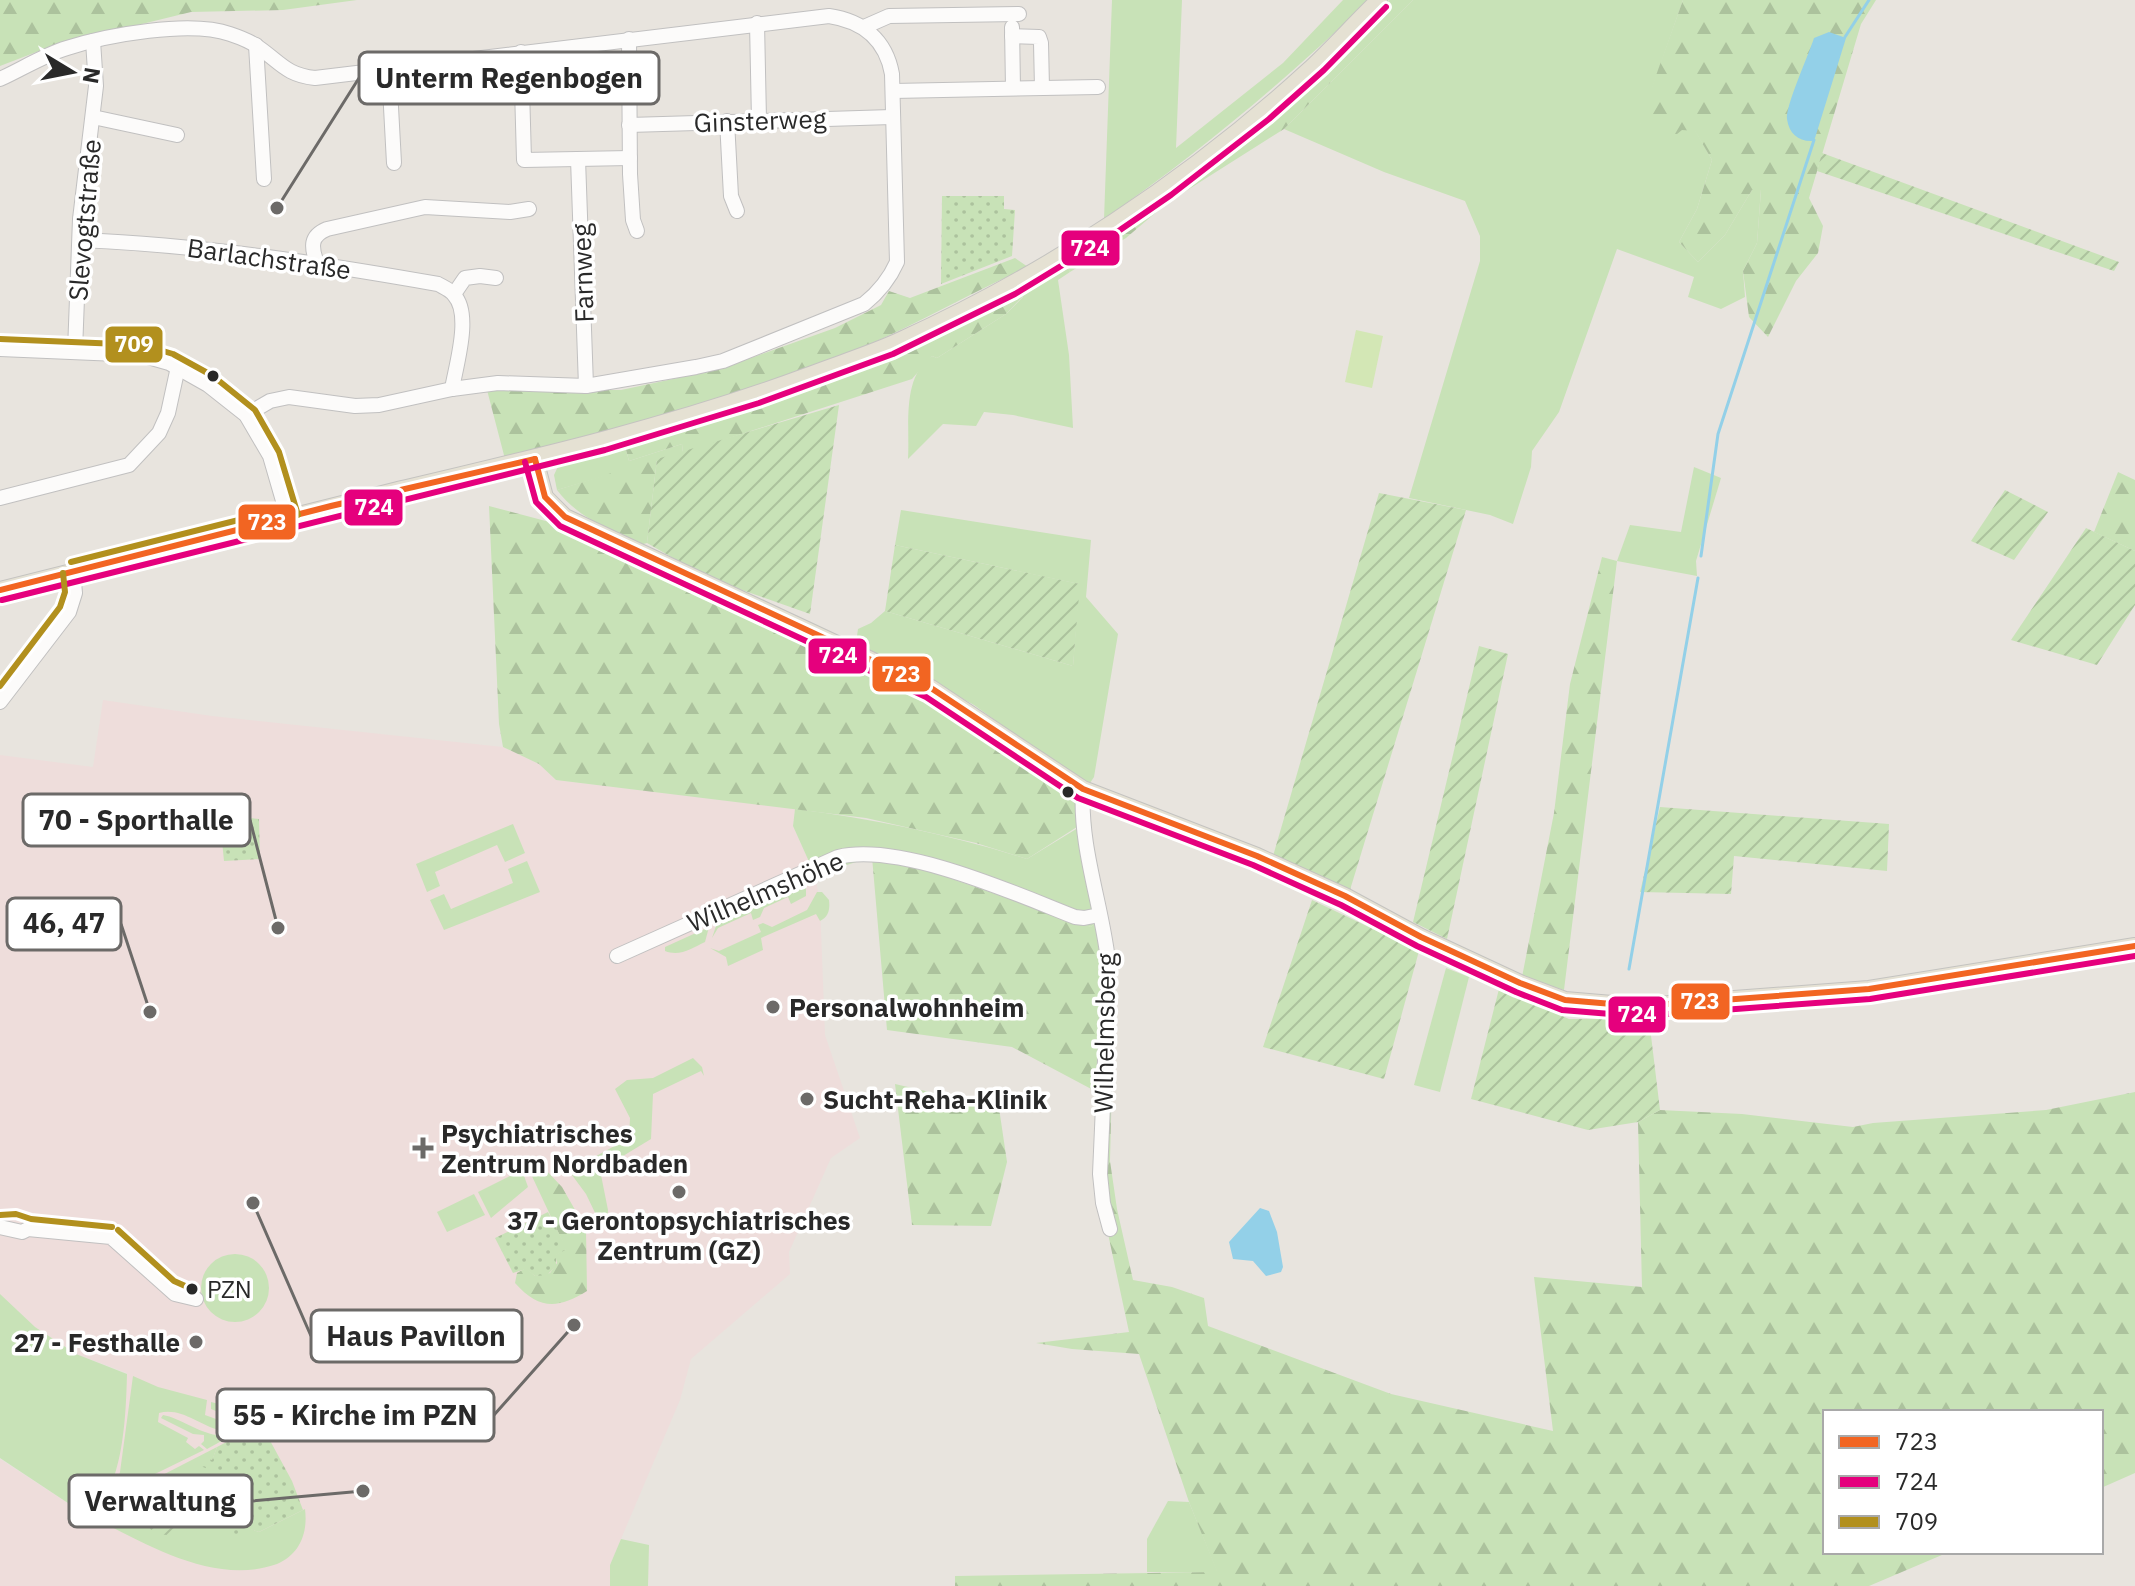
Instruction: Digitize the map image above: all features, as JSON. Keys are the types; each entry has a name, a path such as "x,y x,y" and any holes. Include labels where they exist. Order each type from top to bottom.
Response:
{"main road":[{"path":"0,590 535,459 673,422 897,342 1054,259 1154,194 1233,134 1309,70 1379,0"},
{"path":"535,459 545,497 565,517 931,688 1083,789 1257,856 1345,896 1421,937 1520,983 1565,1000 1624,1005 1668,1004 1869,989 2135,946"}],"street":[{"path":"828,0 829,16"},
{"path":"864,27 889,16 1016,14 1012,36 1013,88"},
{"path":"0,79 64,49 93,41 172,29 201,28 227,33 256,45 290,73 315,78 829,16 847,18 864,27 883,45 889,59 893,91 897,262 878,294 864,304 723,361 586,386 517,382 452,389 398,401 355,406 289,397 270,401 246,415"},
{"path":"757,23 759,120"},
{"path":"1012,36 1039,37 1042,88"},
{"path":"629,39 630,158 633,220 637,231"},
{"name":"Slevogtstraße","path":"75,351 86,164 96,86 93,41"},
{"path":"256,45 264,179"},
{"path":"521,52 524,160 630,158"},
{"path":"389,70 394,163"},
{"path":"893,91 1098,87"},
{"path":"93,117 177,135"},
{"name":"Ginsterweg","path":"629,125 892,117"},
{"path":"727,121 731,196 737,211"},
{"name":"Farnweg","path":"578,159 586,386"},
{"path":"317,263 313,240 318,233 327,229 425,207 510,212 529,209"},
{"name":"Barlachstraße","path":"80,240 153,243 317,263 438,284 454,294"},
{"path":"452,389 463,321 460,304 454,294 465,278 496,278"},
{"path":"0,349 141,355 178,367 208,385 246,415 270,456 288,518"},
{"path":"0,498 129,465 159,433 168,413 178,367"},
{"path":"0,702 69,612 75,593 73,572"},
{"name":"Wilhelmsberg","path":"1083,789 1085,821 1109,969 1100,1174 1110,1229"},
{"name":"Wilhelmshöhe","path":"617,956 851,853 883,854 942,869 1075,917 1099,915"},
{"path":"0,1227 22,1232 28,1229 111,1237 175,1294 196,1299"}],"shaded area":[{"name":"Psychiatrisches Zentrum Nordbaden","path":"103,700 212,716 503,747 539,764 556,780 795,809 793,826 815,875 820,904 825,1035 860,1138 831,1158 789,1252 790,1274 691,1359 680,1400 610,1565 610,1586 0,1586 0,1459 83,1513 90,1514 103,1500 116,1471 125,1404 127,1373 76,1354 35,1327 0,1294 0,755 93,767"}],"green space":[{"path":"0,0 357,0 283,10 191,12 52,46 0,66"},
{"path":"1112,0 1182,0 1176,148 1283,63 1343,0 1369,0 1241,115 1104,219"},
{"path":"1389,0 1413,0 1284,129 1167,203 1126,238 1070,272 1066,263 1155,202 1320,70"},
{"path":"1413,0 1683,0 1640,123 1695,130 1712,160 1697,209 1679,242 1698,262 1725,235 1752,190 1761,189 1757,243 1743,271 1745,297 1721,309 1688,297 1694,277 1617,249 1559,412 1532,451 1531,467 1513,524 1490,515 1409,498 1480,261 1480,236 1465,201 1384,172 1284,129"},
{"path":"1683,0 1876,0 1861,24 1809,198 1823,226 1818,253 1796,281 1768,337 1749,317 1743,271 1757,243 1761,190 1752,190 1725,235 1698,262 1679,242 1697,209 1712,160 1695,131 1682,130 1667,142 1655,130 1639,123"},
{"path":"1822,153 2119,262 2114,271 1817,171"},
{"path":"942,196 1004,196 1004,209 1015,210 1012,256 941,284"},
{"path":"1015,258 1028,267 856,350 710,402 505,459 487,390 621,390 720,369 835,328 881,305 889,291 910,298"},
{"path":"1066,263 1070,272 1058,280 1069,355 1073,428 984,412 976,426 943,424 908,459 911,389 922,365 932,356 937,358 1006,314 1023,297 1019,288"},
{"path":"1019,288 1023,296 1006,314 937,358 932,356 912,379 683,453 682,444 629,461 624,442 768,397"},
{"path":"1356,330 1383,336 1372,388 1345,382"},
{"path":"839,405 810,614 708,578 647,543 657,459"},
{"path":"624,442 629,461 682,444 683,453 557,490 554,475 562,458"},
{"path":"657,459 647,543 640,545 595,522 574,508 557,490"},
{"path":"1694,467 1721,478 1696,561 1697,576 1617,561 1630,525 1681,532"},
{"path":"2118,472 2135,480 2135,551 2094,532"},
{"path":"2005,490 2048,512 2014,560 1971,541"},
{"path":"1379,493 1466,510 1350,890 1273,856"},
{"path":"489,506 557,524 821,645 932,702 1079,800 1080,825 1027,859 976,843 866,818 556,780 539,764 503,747 499,724"},
{"path":"901,510 1091,540 1086,597 1118,634 1094,777 1090,783 1047,758 974,705 856,643 858,629 885,611 1073,666 1079,584 895,545"},
{"path":"2086,528 2135,551 2135,605 2097,665 2011,640"},
{"path":"895,545 1080,584 1073,666 885,611"},
{"path":"1602,557 1617,561 1564,990 1522,977 1554,813 1570,684"},
{"path":"1479,646 1508,654 1447,939 1413,922"},
{"path":"1660,807 1889,824 1887,871 1734,856 1731,894 1640,892"},
{"path":"795,809 912,829 1027,859 1091,820 1093,849 1106,914 1091,927 909,864 872,857 815,875 793,826"},
{"path":"243,817 259,819 260,859 224,861 221,831 236,829"},
{"path":"513,824 525,853 505,862 497,845 435,872 440,886 427,892 416,864"},
{"path":"872,857 909,864 1091,927 1106,914 1115,963 1110,1161 1133,1280 1172,1287 1204,1298 1208,1326 1391,1394 1553,1431 1534,1277 1642,1287 1638,1122 1660,1110 1742,1114 1853,1127 2046,1110 2135,1092 2135,1473 2103,1487 2103,1410 1823,1410 1823,1554 1944,1554 1869,1586 955,1586 955,1576 1217,1572 1189,1502 1139,1354 1036,1343 1129,1332 1104,1215 1096,1200 1095,1091 1012,1047 887,1030"},
{"path":"527,861 540,892 444,930 430,900 444,894 451,909 513,883 508,869"},
{"path":"800,880 806,883 806,896 791,904 788,897 764,908 760,917 753,920 751,913 718,928 712,938 717,923 745,911 748,901 755,898 758,904 783,894 784,884"},
{"path":"817,892 822,892 829,900 828,912 820,921 816,914 761,938 763,950 728,966 726,957 710,948 719,951 761,932 758,925 763,923 772,927 807,910"},
{"path":"1312,900 1419,951 1384,1079 1263,1047"},
{"path":"709,927 705,942 681,952 665,951 665,947"},
{"path":"1446,968 1469,977 1440,1092 1414,1085"},
{"path":"1499,989 1569,1019 1649,1019 1660,1110 1638,1122 1588,1130 1471,1099"},
{"path":"693,1058 702,1067 704,1076 701,1071 653,1094 651,1139 600,1170 608,1210 607,1222 599,1221 586,1194 569,1171 629,1138 630,1118 615,1089 627,1080 653,1078"},
{"path":"895,1084 999,1108 1007,1162 991,1226 912,1225"},
{"path":"543,1167 562,1187 586,1229 587,1291 567,1301 549,1304 532,1298 515,1283 517,1273 526,1268 535,1276 550,1273 557,1263 555,1255 566,1249 530,1172"},
{"path":"522,1170 528,1187 491,1218 478,1192"},
{"path":"474,1194 485,1215 447,1232 437,1212"},
{"path":"548,1212 567,1249 556,1255 556,1266 547,1275 535,1276 526,1269 513,1273 495,1238"},
{"path":"235,1254 259,1264 269,1288 259,1312 235,1322 211,1312 201,1288 211,1264"},
{"path":"0,1294 35,1327 76,1354 127,1374 124,1429 116,1469 101,1503 90,1514 83,1513 0,1458"},
{"path":"133,1376 158,1387 207,1400 205,1415 227,1423 226,1428 219,1430 175,1412 159,1413 158,1422 188,1438 186,1442 195,1449 199,1446 204,1450 112,1495 120,1472"},
{"path":"211,1402 241,1411 256,1422 207,1449 201,1444 204,1435 193,1434 161,1418 163,1415 171,1417 216,1435 231,1432 233,1418 211,1409"},
{"path":"261,1424 292,1481 303,1510 259,1532 243,1527 239,1538 231,1535 234,1524 222,1520 204,1482 208,1469 198,1465 201,1457 212,1460 217,1447"},
{"path":"217,1447 209,1469 243,1526 259,1532 305,1509 301,1542 285,1560 254,1569 230,1570 206,1566 159,1550 94,1518 110,1502"},
{"path":"167,1483 185,1491 193,1509 185,1527 167,1535 149,1527 141,1509 149,1491"},
{"path":"1168,1501 1189,1502 1218,1573 1147,1572 1147,1539"},
{"path":"621,1539 649,1545 648,1586 610,1586 610,1565"}],"water":[{"path":"1829,32 1846,38 1815,138 1813,141 1803,140 1790,129 1787,113 1814,38"},
{"path":"1260,1208 1269,1211 1277,1232 1283,1267 1281,1272 1266,1276 1253,1261 1233,1259 1229,1242"}],"waterway":[{"path":"1845,37 1869,0"},
{"path":"1701,556 1718,434 1814,140"},
{"path":"1629,969 1698,578"}],"transit line":[{"name":"724","path":"2,600 605,450 759,403 893,354 1015,294 1171,195 1269,119 1324,70 1386,7"},
{"name":"709","path":"0,339 143,345 173,354 213,376 255,410 279,452 298,515"},
{"name":"723","path":"535,459 545,497 565,517 931,688 1083,789 1257,856 1345,896 1421,937 1520,983 1565,1000 1624,1005 1668,1004 1869,989 2135,946"},
{"name":"723","path":"0,590 331,506 535,459"},
{"name":"724","path":"525,462 536,502 560,526 926,697 1078,798 1253,865 1341,905 1417,946 1562,1010 1623,1015 1668,1014 1870,999 2135,956"},
{"name":"709","path":"71,562 286,508"},
{"name":"709","path":"0,686 60,607 65,592 63,573"},
{"name":"709","path":"0,1215 16,1214 31,1219 112,1227"},
{"name":"709","path":"118,1230 174,1281 192,1289"}],"place":[{"name":"Unterm Regenbogen","path":"277,208"},
{"name":"70 - Sporthalle","path":"278,928"},
{"name":"Personalwohnheim","path":"773,1007"},
{"name":"46, 47","path":"150,1012"},
{"name":"Sucht-Reha-Klinik","path":"807,1099"},
{"name":"Psychiatrisches Zentrum Nordbaden","path":"423,1148"},
{"name":"37 - Gerontopsychiatrisches Zentrum (GZ)","path":"679,1192"},
{"name":"Haus Pavillon","path":"253,1203"},
{"name":"PZN","path":"192,1289"},
{"name":"55 - Kirche im PZN","path":"574,1325"},
{"name":"27 - Festhalle","path":"196,1342"},
{"name":"Verwaltung","path":"363,1491"}]}
